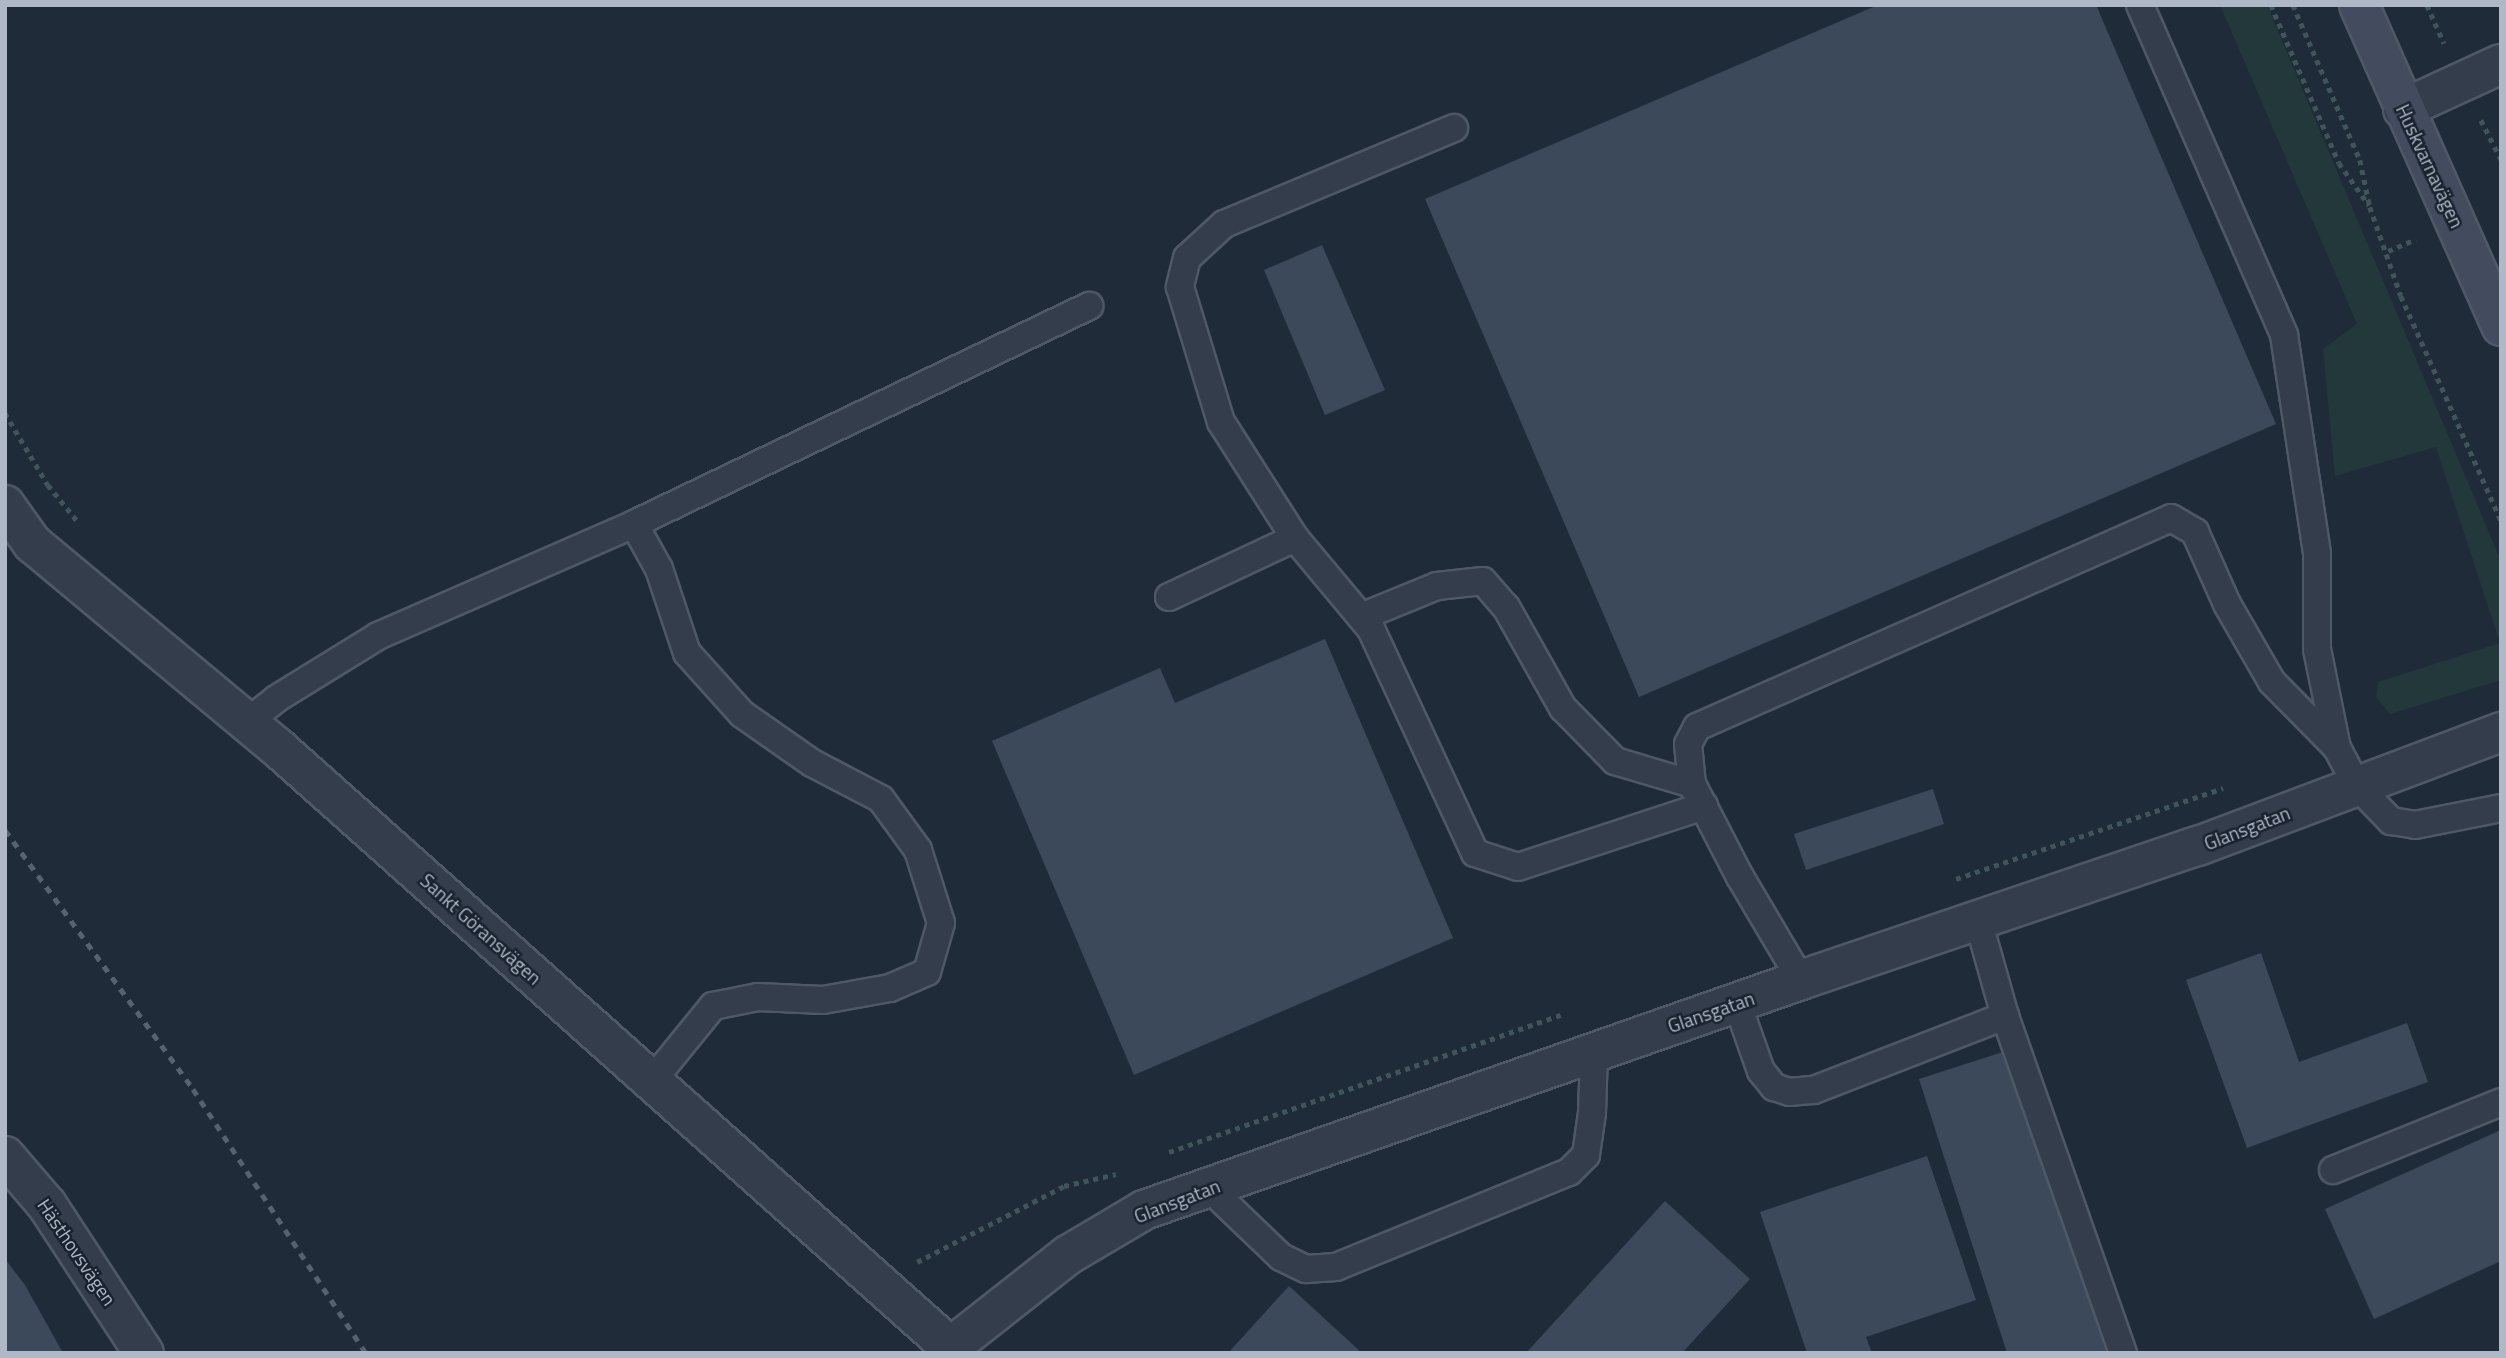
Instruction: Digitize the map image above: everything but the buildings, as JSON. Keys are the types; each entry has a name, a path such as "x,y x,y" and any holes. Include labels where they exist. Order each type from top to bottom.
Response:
{"street":[{"name":"Huskvarnavägen","path":"2359,5 2501,326"},
{"path":"2403,109 2501,64"},
{"name":"Sankt Göransvägen","path":"5,505 32,543 247,722 954,1350"},
{"name":"Glansgatan","path":"954,1350 1068,1255 1143,1210 1801,980 2198,846 2501,732"},
{"name":"Hästhovsvägen","path":"5,1156 47,1205 144,1353"}],"lane":[{"path":"2140,5 2284,335 2316,554 2317,649 2337,748 2357,786 2391,821 2415,825 2501,807"},
{"path":"1454,128 1224,224 1187,258 1180,287 1222,422 1295,538 1371,629 1475,853 1518,867 1698,795"},
{"path":"247,722 276,699 378,636 634,524 1089,306"},
{"path":"1801,980 1740,877 1698,795 1688,744 1697,727 2171,518 2195,532 2227,604 2272,682 2337,748"},
{"path":"634,524 659,569 687,653 742,714 812,762 881,799 918,850 941,923 927,972 890,988 823,1000 758,997 713,1006 652,1081"},
{"path":"1169,597 1295,538"},
{"path":"1361,617 1437,586 1483,581 1506,607 1563,708 1615,761 1698,795"},
{"path":"1978,920 2006,1016 2123,1353"},
{"path":"1737,1003 1761,1071 1774,1087 1789,1092 1814,1090 2006,1016"},
{"path":"1209,1188 1281,1257 1306,1269 1336,1267 1569,1172 1586,1156 1592,1113 1594,1052"},
{"path":"2333,1170 2501,1102"}],"path":[{"path":"2271,5 2339,163 2370,207"},
{"path":"2293,5 2360,160 2370,207 2401,296 2501,521"}],"green space":[{"path":"2220,5 2267,5 2501,561 2501,680 2390,714 2376,697 2378,682 2500,643 2436,447 2335,476 2323,349 2357,324"}],"railway":[{"path":"5,830 193,1089 366,1353"}]}
